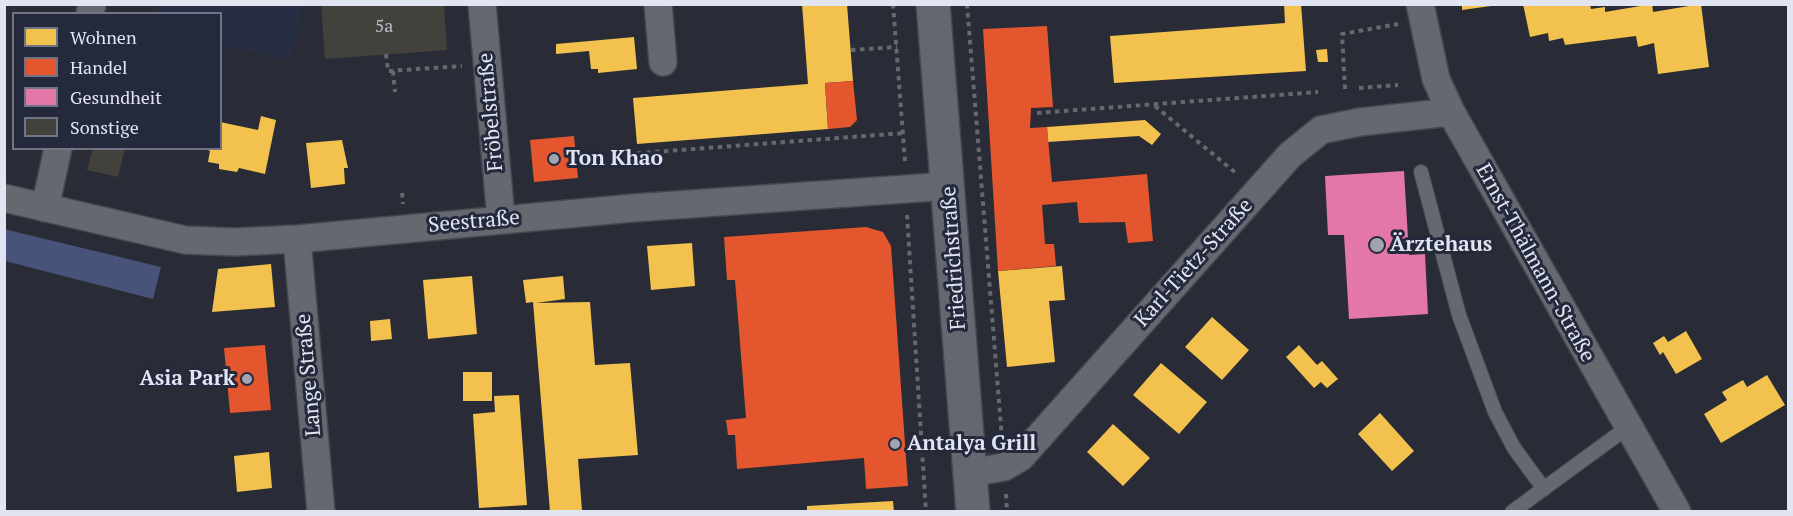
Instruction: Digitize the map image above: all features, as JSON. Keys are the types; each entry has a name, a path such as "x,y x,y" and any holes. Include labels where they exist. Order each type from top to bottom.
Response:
{"main road":[{"name":"Friedrichstraße","path":"933,4 973,512"}],"street":[{"name":"Fröbelstraße","path":"482,4 501,219"},
{"path":"658,4 663,62"},
{"name":"Ernst-Thälmann-Straße","path":"1422,13 1436,79 1451,112 1677,512"},
{"name":"Karl-Tietz-Straße","path":"970,473 1004,467 1021,457 1290,155 1313,136 1321,130 1360,122 1451,112"},
{"path":"45,208 58,150"},
{"name":"Seestraße","path":"4,198 185,240 234,242 297,239 501,219 949,186"},
{"name":"Lange Straße","path":"297,239 321,512"}],"lane":[{"path":"1421,172 1459,315 1495,412 1514,448 1544,489"},
{"path":"1512,512 1628,427"}],"path":[{"path":"893,4 904,133 908,263 926,512"},
{"path":"967,4 1007,512"},
{"path":"1345,89 1342,34 1422,13"},
{"path":"851,50 897,47"},
{"path":"387,54 388,71 486,64"},
{"path":"393,71 395,92"},
{"path":"1359,88 1398,85"},
{"path":"1036,113 1155,106 1318,92"},
{"path":"1155,106 1242,179"},
{"path":"628,154 904,133"},
{"path":"1462,243 1484,243 1492,240"}],"shaded area":[{"path":"158,5 302,5 291,60 222,45 222,12 156,12"},
{"path":"4,229 161,267 153,299 5,261"}],"building: Wohnen":[{"path":"802,4 847,4 853,81 825,83 828,129 637,144 633,98 808,84"},
{"path":"1284,4 1301,4 1306,71 1114,83 1110,36 1285,23"},
{"path":"1462,4 1491,4 1491,6 1462,10"},
{"path":"1523,4 1590,4 1591,9 1605,7 1605,12 1652,4 1653,12 1701,4 1709,67 1658,74 1654,43 1638,47 1636,36 1565,45 1563,38 1549,41 1548,33 1530,37"},
{"path":"634,37 637,69 598,73 598,69 591,69 589,51 556,54 556,44"},
{"path":"1327,49 1328,62 1318,62 1316,50"},
{"path":"261,116 276,120 265,174 239,168 237,172 219,169 219,164 208,162 210,151 208,150 222,150 222,122 258,130"},
{"path":"1145,120 1161,134 1152,145 1139,136 1048,142 1047,127"},
{"path":"342,140 348,168 344,168 345,184 311,188 306,143"},
{"path":"692,243 695,286 651,290 647,246"},
{"path":"271,264 275,307 212,312 218,269"},
{"path":"1062,266 1065,300 1049,301 1055,362 1007,367 998,271"},
{"path":"472,276 477,334 428,339 423,280"},
{"path":"563,276 565,299 536,303 590,302 595,365 630,363 638,455 578,459 582,511 550,512 533,302 526,303 523,280"},
{"path":"1212,317 1249,350 1222,380 1185,347"},
{"path":"390,319 392,339 371,341 370,321"},
{"path":"1686,331 1702,359 1676,374 1663,352 1660,355 1653,343 1664,336 1668,342"},
{"path":"1299,345 1317,365 1322,361 1338,379 1327,388 1321,382 1314,388 1286,357"},
{"path":"1161,363 1207,402 1179,434 1133,395"},
{"path":"463,372 492,372 492,401 463,401"},
{"path":"1767,375 1785,405 1721,443 1704,414 1727,400 1722,392 1743,380 1747,387"},
{"path":"519,395 527,505 479,508 473,414 495,412 494,396"},
{"path":"1380,413 1414,451 1392,471 1358,434"},
{"path":"1113,424 1150,458 1123,486 1087,452"},
{"path":"269,452 272,488 237,492 234,456"},
{"path":"893,501 894,512 807,512 807,506"}],"building: Handel":[{"path":"1047,26 1053,107 1031,108 1030,128 1047,127 1052,182 1147,174 1153,241 1128,243 1125,222 1079,223 1077,202 1042,205 1045,244 1054,244 1056,266 998,271 983,29"},
{"path":"853,81 857,120 850,127 828,129 825,83"},
{"name":"Ton Khao","path":"574,136 578,178 534,182 530,140"},
{"path":"866,227 883,232 891,246 908,486 866,489 864,458 737,469 735,435 728,435 726,420 746,418 735,280 727,280 724,237"},
{"name":"Asia Park","path":"265,345 271,410 230,413 224,348"}],"building: Gesundheit":[{"name":"Ärztehaus","path":"1404,171 1409,255 1425,254 1428,314 1349,319 1344,235 1328,235 1325,176"}],"building: Sonstige":[{"path":"321,4 444,4 447,50 325,59"},
{"path":"92,150 125,150 118,177 87,170"}],"place":[{"name":"Ton Khao","path":"554,159"},
{"name":"Ärztehaus","path":"1377,245"},
{"name":"Asia Park","path":"247,379"},
{"name":"Antalya Grill","path":"895,444"}]}
